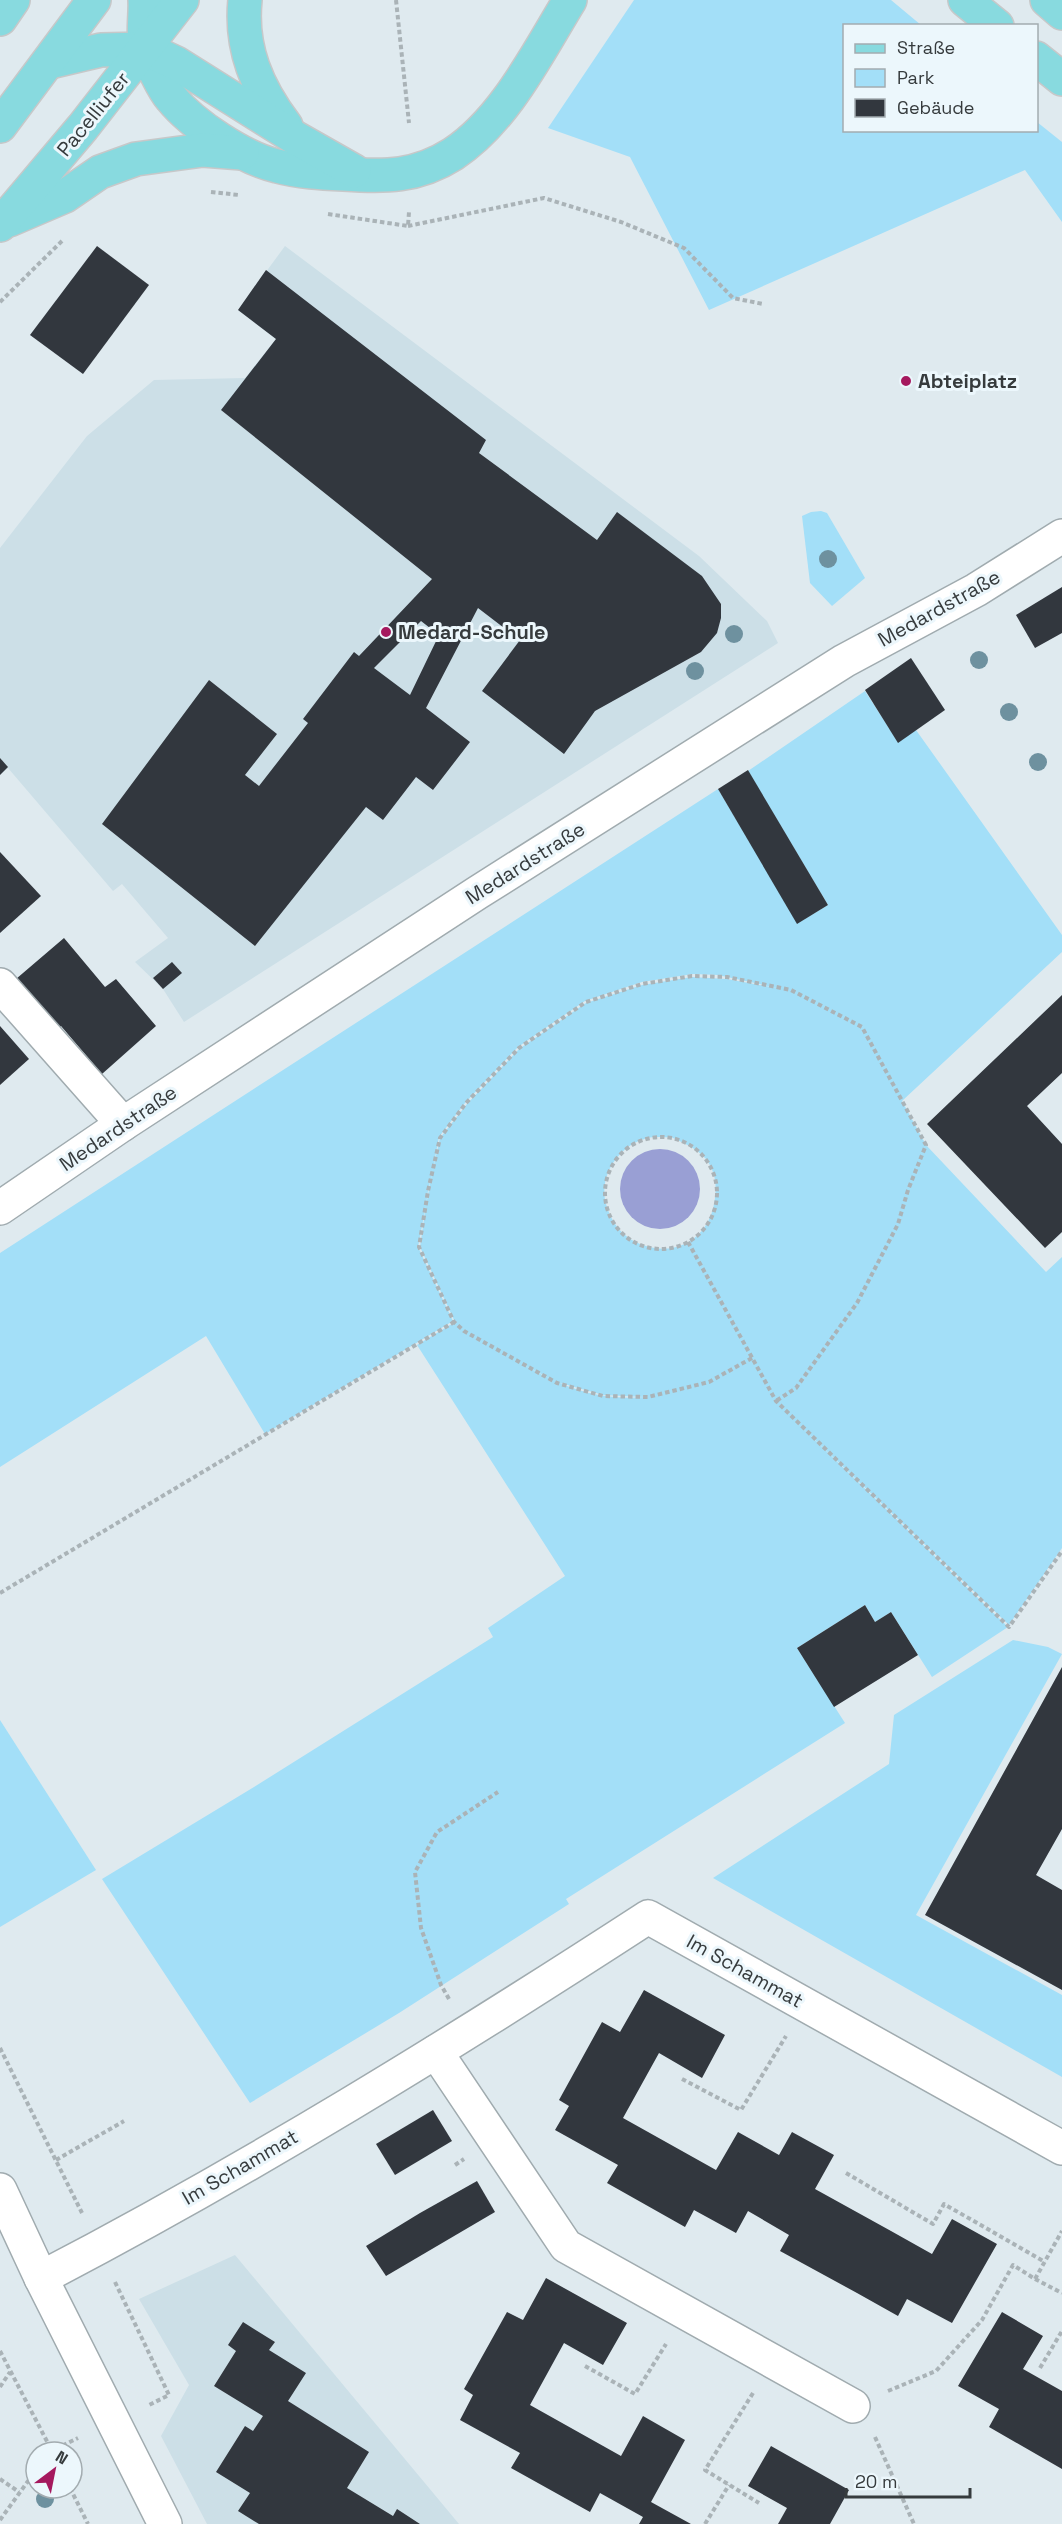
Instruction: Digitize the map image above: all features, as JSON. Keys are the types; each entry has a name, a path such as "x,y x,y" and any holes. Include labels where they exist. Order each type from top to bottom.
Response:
{"main road":[{"path":"0,19 13,0"},
{"path":"0,126 50,62 93,0"},
{"path":"146,0 146,49 170,98 201,125 243,153 283,168 386,177 408,173 451,155 483,129 503,105 570,0"},
{"name":"Pacelliufer","path":"1,224 146,49 182,0"},
{"path":"245,0 245,44 253,70 269,104 294,137"},
{"path":"965,0 995,24"},
{"path":"1047,0 1062,13"},
{"path":"50,62 101,50 146,49 176,63 294,137 364,176"},
{"path":"1038,60 1062,79"},
{"path":"1,224 65,196 100,172 136,159 203,150 243,153"}],"street":[{"name":"Medardstraße","path":"0,1208 123,1124 477,893 844,661 976,590 1062,536"},
{"path":"0,985 123,1124"},
{"name":"Im Schammat","path":"41,2278 189,2198 476,2029 648,1917 1062,2148"},
{"path":"436,2052 566,2246 853,2406"},
{"path":"0,2190 41,2278 165,2524"}],"path":[{"path":"396,0 409,123"},
{"path":"408,226 544,198 621,222 684,248 733,298 763,304"},
{"path":"0,302 66,237"},
{"path":"752,1358 709,1382 648,1397 603,1396 557,1383 473,1336 454,1322 419,1247 440,1138 466,1103 519,1048 586,1002 642,984 692,976 727,977 791,990 862,1026 926,1145 898,1224 857,1303 796,1388 776,1401"},
{"path":"648,1138 671,1138 690,1145 705,1159 712,1171 716,1186 713,1214 702,1231 688,1242 674,1248 653,1249 628,1239 611,1220 605,1201 605,1186 612,1164 626,1148 648,1138"},
{"path":"688,1242 776,1401 1009,1627 1062,1551"},
{"path":"0,1593 454,1322"},
{"path":"476,2029 454,2009 441,1985 421,1928 415,1872 437,1832 498,1792"},
{"path":"682,2079 741,2110 804,2004"},
{"path":"56,2160 124,2121"},
{"path":"846,2173 933,2224 944,2205 1045,2262"},
{"path":"1035,2279 1062,2231"},
{"path":"914,2524 872,2429 853,2406 936,2371 982,2320 1013,2265 1062,2293"},
{"path":"585,2366 635,2394 685,2313"},
{"path":"1040,2368 1062,2331"},
{"path":"0,2351 46,2440"},
{"path":"759,2503 705,2470 772,2362"},
{"path":"1,2384 10,2372"},
{"path":"0,2479 19,2492"},
{"path":"705,2524 729,2485"},
{"path":"0,2520 24,2486"},
{"path":"76,2500 88,2524"}],"shaded area":[{"name":"Medard-Schule","path":"285,246 699,556 767,621 778,643 184,1022 163,989 135,962 168,938 122,884 113,891 8,768 0,775 0,548 87,436 154,380 245,378 276,339 238,310"},
{"path":"660,1149 675,1152 688,1161 697,1174 700,1189 697,1204 688,1217 675,1226 660,1229 645,1226 632,1217 623,1204 620,1189 623,1174 632,1161 645,1152"},
{"path":"235,2255 459,2524 207,2524 161,2436 189,2385 139,2299"}],"green space":[{"path":"634,0 891,0 920,24 843,24 843,132 1038,132 1038,123 1062,142 1062,222 1025,170 709,310 630,157 548,128"},
{"path":"821,511 827,513 865,578 832,606 810,583 802,516"},
{"path":"865,691 898,742 916,730 1062,935 1062,952 902,1101 926,1145 1046,1272 1062,1257 1062,1548 1009,1625 789,1415 1008,1627 932,1677 891,1612 875,1622 865,1605 797,1648 845,1723 566,1899 569,1904 399,2013 250,2103 102,1879 493,1637 488,1628 565,1576 417,1345 455,1322 420,1247 426,1205 418,1247 453,1321 265,1434 206,1336 0,1467 0,1253 718,789 798,923 828,905 748,771","holes":["693,974 718,975 782,989 727,979 692,977 642,985 586,1003 519,1049 467,1104 440,1138 432,1172 439,1137 465,1103 518,1047 585,1001 642,982","671,1137 690,1146 706,1159 715,1178 715,1198 707,1224 699,1234 679,1246 667,1249 654,1248 634,1241 618,1228 606,1204 605,1182 614,1162 628,1147 648,1138","559,1383 603,1395 645,1397 611,1397 581,1391"]},
{"path":"1013,1640 1048,1647 1062,1654 916,1915 1062,1995 1062,2077 713,1878 889,1764 894,1715"},
{"path":"0,1720 96,1870 0,1927"}],"building":[{"path":"97,246 149,285 83,374 30,335"},
{"path":"266,270 486,440 479,453 597,540 617,512 702,576 721,604 721,618 717,633 701,652 595,711 564,754 482,691 520,640 478,608 426,708 470,742 433,790 416,777 383,820 366,807 255,946 102,824 209,680 277,734 245,775 259,786 308,723 303,719 354,652 359,656 432,579 221,410 276,339 238,310","holes":["421,621 439,635 410,695 374,668"]},
{"path":"1062,587 1062,633 1035,648 1016,615"},
{"path":"911,658 945,710 898,743 865,690"},
{"path":"0,758 8,767 0,775"},
{"path":"748,770 828,905 797,924 718,789"},
{"path":"0,852 41,896 0,933"},
{"path":"64,938 105,987 116,979 156,1026 102,1074 61,1026 59,1028 16,979"},
{"path":"172,962 182,973 163,989 153,978"},
{"path":"1062,995 1062,1073 1027,1106 1062,1144 1062,1232 1045,1248 927,1124"},
{"path":"0,1026 29,1059 0,1085"},
{"path":"865,1605 875,1622 891,1612 918,1655 834,1707 797,1648"},
{"path":"1062,1667 1062,1829 1036,1875 1062,1890 1062,1990 925,1915"},
{"path":"644,1990 725,2035 702,2078 659,2053 623,2118 716,2170 738,2132 779,2155 792,2132 834,2155 815,2189 932,2254 952,2219 997,2244 952,2323 907,2299 898,2316 780,2251 789,2235 748,2211 736,2233 694,2210 685,2227 607,2183 618,2165 555,2130 569,2106 559,2100 602,2022 620,2032"},
{"path":"433,2110 452,2141 395,2175 376,2144"},
{"path":"477,2181 495,2212 386,2276 366,2246"},
{"path":"546,2278 627,2323 603,2365 564,2343 530,2405 621,2456 643,2416 685,2440 651,2502 691,2524 639,2524 643,2517 600,2493 590,2512 511,2468 520,2453 460,2420 473,2395 464,2389 507,2312 523,2320"},
{"path":"1002,2312 1043,2336 1023,2369 1062,2391 1062,2469 989,2427 999,2409 958,2386"},
{"path":"243,2322 275,2342 269,2350 306,2373 288,2401 369,2452 347,2488 393,2516 397,2509 420,2524 259,2524 238,2511 250,2493 216,2472 245,2426 253,2431 263,2416 214,2386 236,2351 228,2345"},
{"path":"771,2446 849,2490 830,2524 778,2524 787,2508 748,2486"}],"place":[{"name":"Abteiplatz","path":"906,381"},
{"name":"Medard-Schule","path":"386,632"}]}
